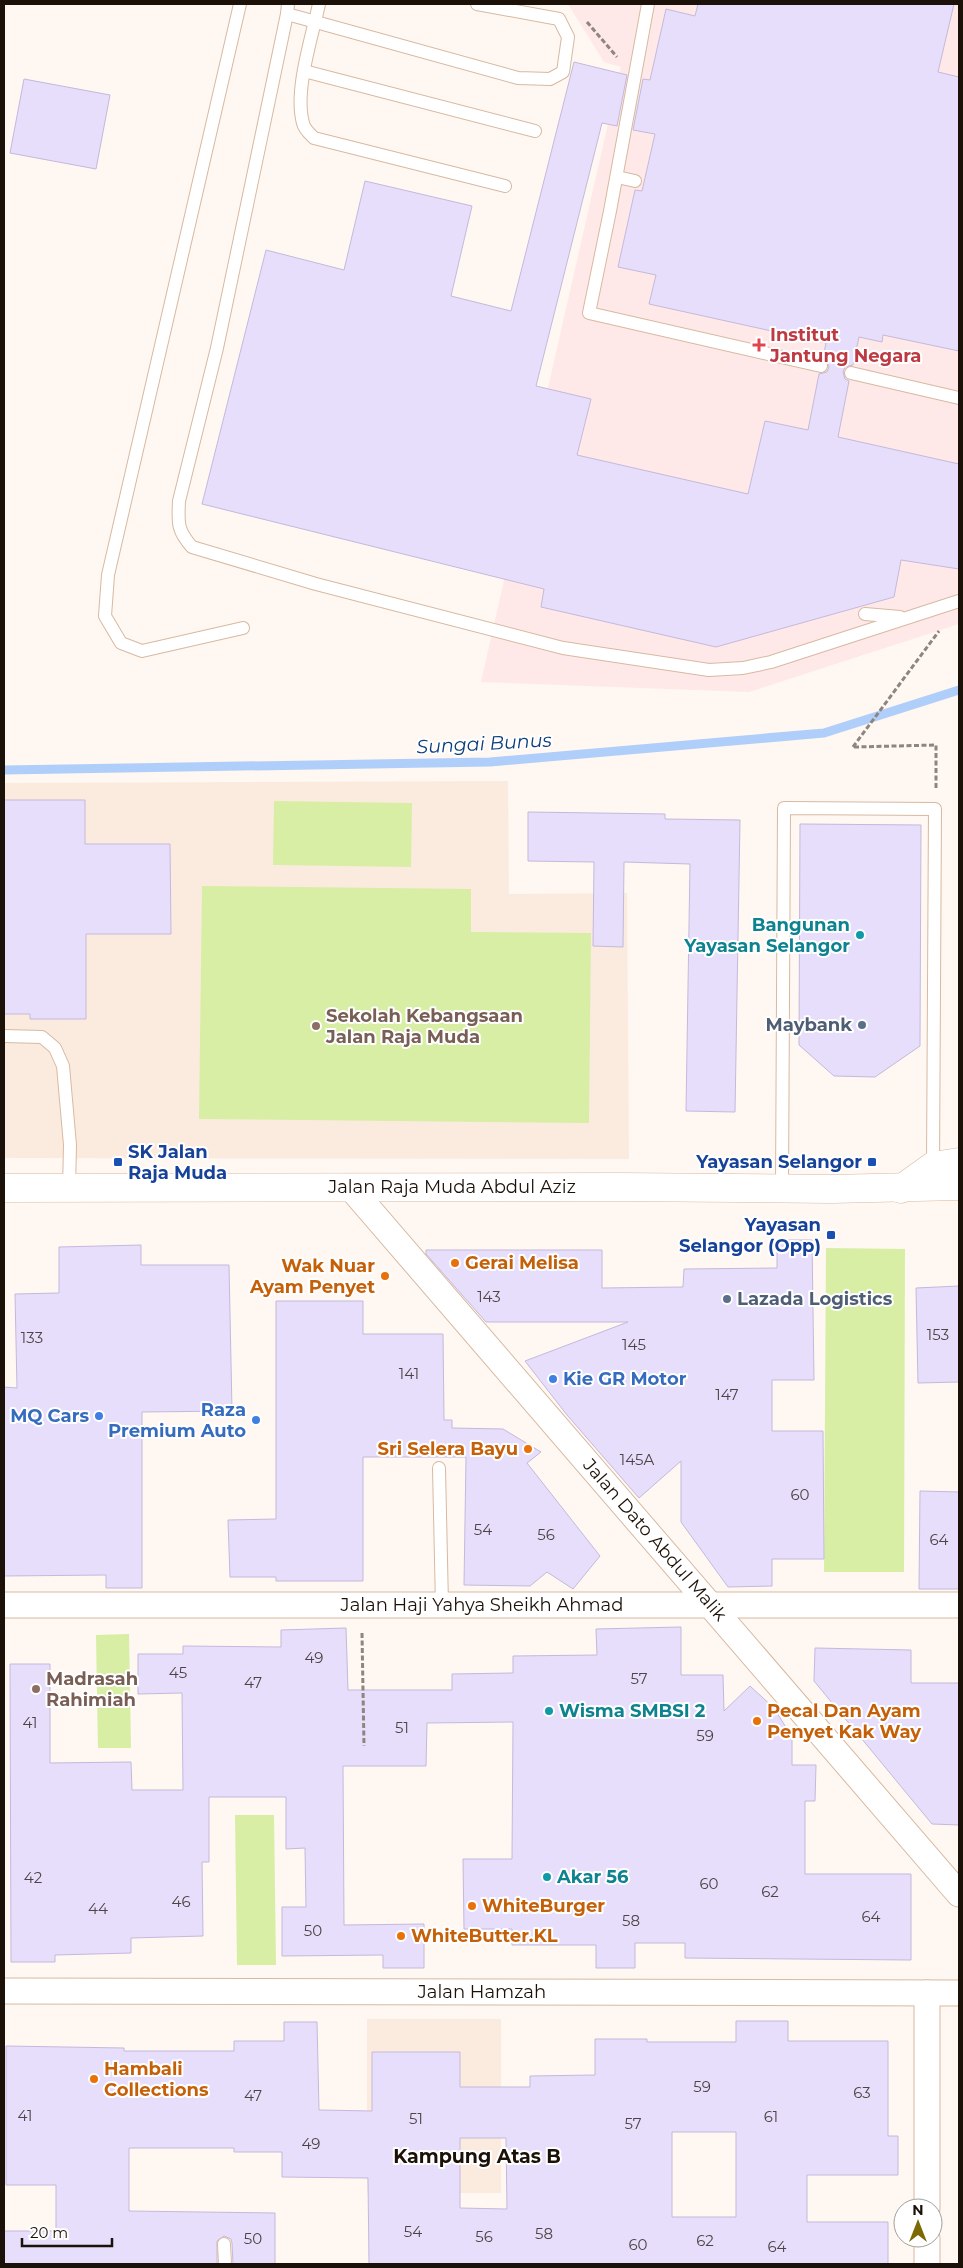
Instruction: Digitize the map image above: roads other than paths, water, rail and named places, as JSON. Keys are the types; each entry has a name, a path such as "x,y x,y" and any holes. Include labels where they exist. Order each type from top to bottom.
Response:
{"main road":[{"path":"901,1189 946,1164"},
{"name":"Jalan Raja Muda Abdul Aziz","path":"4,1188 901,1189 959,1186"}],"street":[{"name":"Jalan Dato Abdul Malik","path":"350,1187 959,1894"},
{"name":"Jalan Haji Yahya Sheikh Ahmad","path":"4,1605 959,1604"},
{"name":"Jalan Hamzah","path":"4,1991 959,1993"},
{"path":"927,1993 927,2198"},
{"path":"927,2248 927,2264"}],"lane":[{"path":"240,4 108,575 105,616 121,643 142,651 243,628"},
{"path":"318,4 304,71 301,109 303,125 314,138 505,186"},
{"path":"477,4 559,19 568,37 563,72 550,79 518,78 315,22 288,9 217,348 179,501 178,522 181,535 192,547 316,584 563,648 709,670 743,668 771,662 959,601"},
{"path":"648,4 617,177 589,313 821,366"},
{"path":"304,71 535,131"},
{"path":"617,177 635,181"},
{"path":"851,373 959,398"},
{"path":"865,614 908,618"},
{"path":"782,1189 784,808 936,809 946,1164"},
{"path":"4,1036 42,1036 55,1048 64,1066 70,1145 70,1188"},
{"path":"439,1468 442,1605"},
{"path":"224,2244 225,2264"}],"waterway":[{"name":"Sungai Bunus","path":"4,770 490,762 824,733 959,690"}],"place":[{"name":"Institut Jantung Negara","path":"759,345"},
{"name":"Bangunan Yayasan Selangor","path":"860,935"},
{"name":"Maybank","path":"862,1025"},
{"name":"Sekolah Kebangsaan Jalan Raja Muda","path":"316,1026"},
{"name":"SK Jalan Raja Muda","path":"118,1162"},
{"name":"Yayasan Selangor","path":"872,1162"},
{"name":"Yayasan Selangor (Opp)","path":"831,1235"},
{"name":"Gerai Melisa","path":"455,1263"},
{"name":"Wak Nuar Ayam Penyet","path":"385,1276"},
{"name":"Lazada Logistics","path":"727,1299"},
{"name":"Kie GR Motor","path":"553,1379"},
{"name":"MQ Cars","path":"99,1416"},
{"name":"Raza Premium Auto","path":"256,1420"},
{"name":"Sri Selera Bayu","path":"528,1449"},
{"name":"Madrasah Rahimiah","path":"36,1689"},
{"name":"Wisma SMBSI 2","path":"549,1711"},
{"name":"Pecal Dan Ayam Penyet Kak Way","path":"757,1721"},
{"name":"Akar 56","path":"547,1877"},
{"name":"WhiteBurger","path":"472,1906"},
{"name":"WhiteButter.KL","path":"401,1936"},
{"name":"Hambali Collections","path":"94,2079"}],"district":[{"name":"Kampung Atas B","path":"477,2156"}]}
